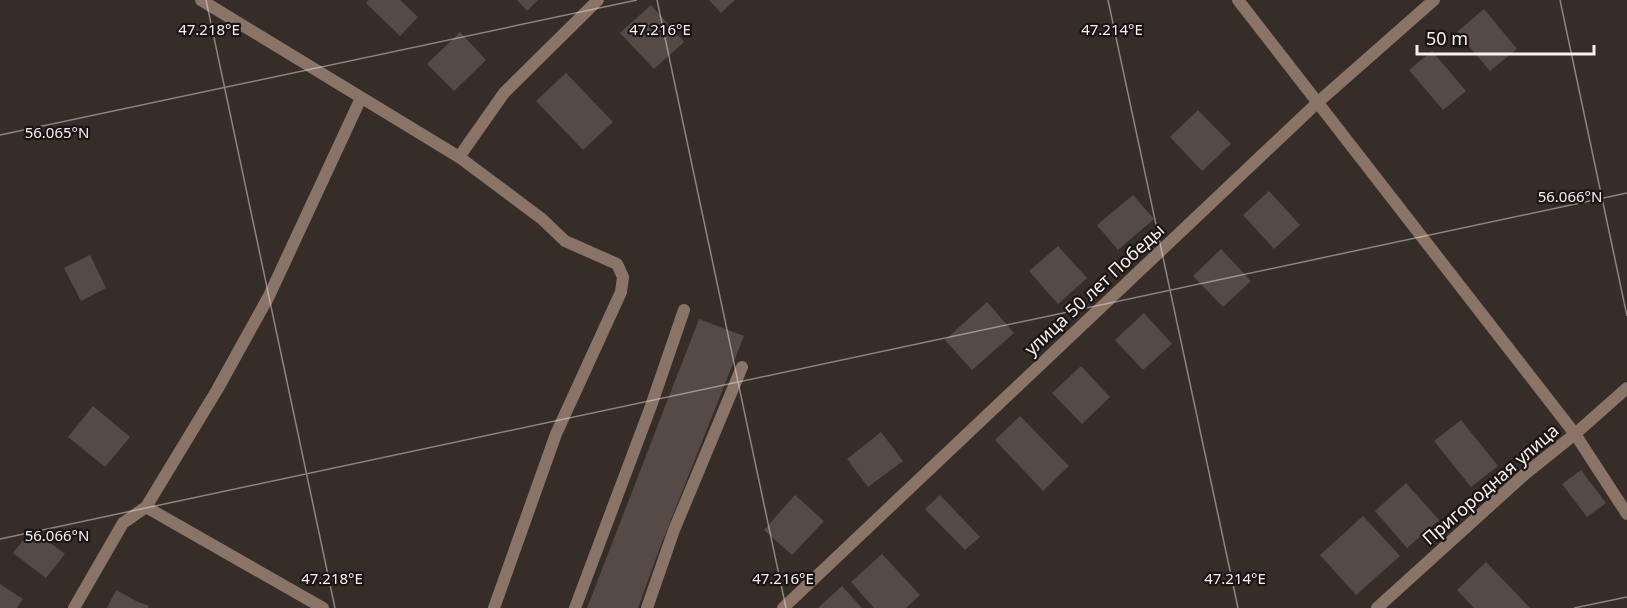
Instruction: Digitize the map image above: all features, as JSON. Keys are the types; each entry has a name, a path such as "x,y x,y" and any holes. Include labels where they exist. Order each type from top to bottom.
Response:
{"street":[{"path":"201,0 459,157 542,219 565,241 617,264 623,277 621,292 556,434 494,608"},
{"path":"459,157 504,93 598,0"},
{"path":"1238,0 1575,434 1627,514"},
{"name":"улица 50 лет Победы","path":"783,608 1317,103 1434,0"},
{"path":"74,608 123,522 146,507 217,390 269,296 361,98"},
{"path":"575,608 651,406 684,310"},
{"path":"647,608 674,530 742,367"},
{"name":"Пригородная улица","path":"1377,608 1526,474 1627,388"},
{"path":"146,507 323,608"}],"building":[{"path":"369,0 400,0 418,17 400,36 366,3"},
{"path":"517,0 538,0 527,11"},
{"path":"709,0 735,0 721,13"},
{"path":"651,5 684,42 654,69 620,33"},
{"path":"1484,9 1517,49 1490,71 1457,32"},
{"path":"460,32 486,60 454,91 427,64"},
{"path":"1432,51 1466,91 1443,110 1409,70"},
{"path":"566,73 613,122 583,150 536,101"},
{"path":"1198,110 1231,144 1202,171 1170,137"},
{"path":"1269,191 1300,225 1274,249 1243,215"},
{"path":"1133,195 1154,219 1118,250 1097,225"},
{"path":"1058,246 1087,278 1058,304 1029,271"},
{"path":"1221,249 1251,281 1223,307 1193,276"},
{"path":"90,255 106,288 81,301 64,268"},
{"path":"987,302 1014,333 972,370 945,340"},
{"path":"1144,313 1172,344 1143,370 1115,340"},
{"path":"699,319 744,336 638,608 587,608"},
{"path":"1081,366 1110,397 1082,424 1052,393"},
{"path":"93,406 130,437 105,467 68,437"},
{"path":"1020,416 1069,466 1043,491 995,440"},
{"path":"1461,420 1498,466 1471,487 1434,441"},
{"path":"881,432 903,461 868,487 847,459"},
{"path":"1581,470 1606,503 1587,517 1562,484"},
{"path":"1406,483 1439,520 1407,548 1375,511"},
{"path":"795,495 824,521 792,555 764,530"},
{"path":"940,495 980,537 965,550 925,509"},
{"path":"1363,516 1400,556 1356,595 1320,555"},
{"path":"32,529 65,554 46,578 13,553"},
{"path":"882,554 920,595 906,608 874,608 851,582"},
{"path":"1486,562 1530,608 1474,608 1457,590"},
{"path":"0,584 23,599 17,608 0,608"},
{"path":"842,586 862,608 818,608"},
{"path":"116,590 149,606 148,608 107,608"}]}
